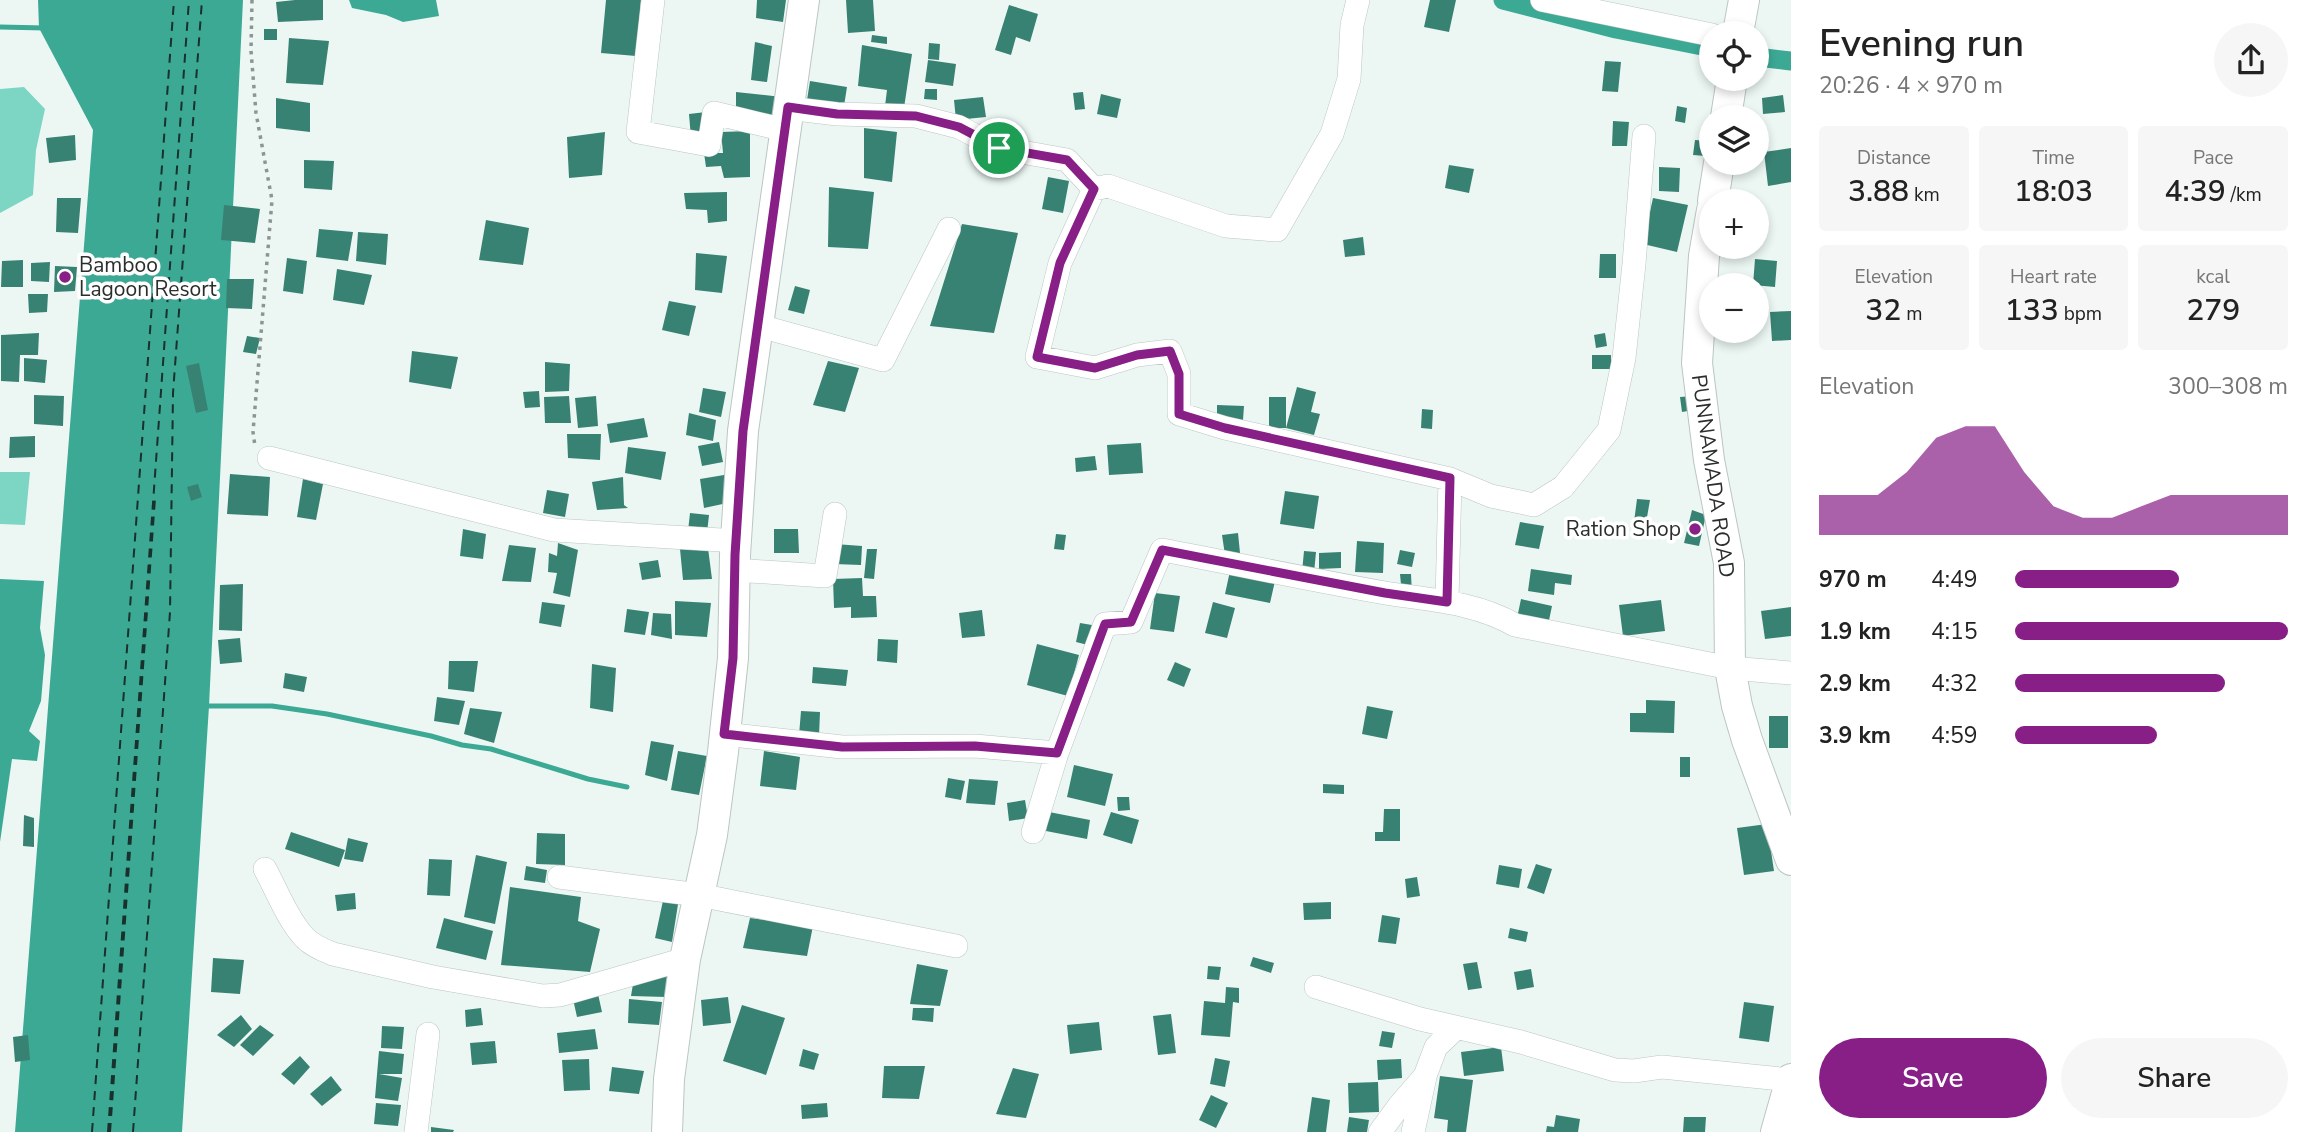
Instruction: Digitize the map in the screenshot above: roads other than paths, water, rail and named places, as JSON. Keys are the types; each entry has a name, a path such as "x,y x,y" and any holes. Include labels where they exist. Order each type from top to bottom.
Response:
{"main road":[{"path":"667,1132 669,1079 685,959 712,835 733,658 743,431 804,0"},
{"path":"1740,21 1744,0"},
{"name":"PUNNAMADA ROAD","path":"1704,259 1697,363 1709,460 1728,563 1730,668 1747,740 1791,860"},
{"path":"1776,1132 1791,1080"}],"street":[{"path":"653,0 638,132 709,145 714,113 787,119 837,114 916,116 959,127 999,148 1067,160 1094,189"},
{"path":"1094,189 1108,186 1226,226 1277,230 1332,134 1349,79 1352,25 1358,0"},
{"path":"1542,0 1699,32"},
{"path":"1094,189 1060,263 1037,357 1095,368 1137,355 1170,351 1179,374 1179,414 1225,428 1450,478 1492,496 1534,505 1563,487 1609,430 1623,358 1644,136"},
{"path":"756,325 883,360 949,229"},
{"path":"269,458 554,530 736,555 825,576 835,514"},
{"path":"1447,602 1450,478"},
{"path":"1032,832 1057,753 1105,624 1131,622 1162,550 1385,593 1447,602 1498,615 1515,625 1730,668 1791,673"},
{"path":"724,734 842,747 975,746 1057,753"},
{"path":"265,869 305,939 332,954 433,977 543,996 560,995 685,959"},
{"path":"559,877 699,895 956,946"},
{"path":"1316,987 1615,1070 1627,1072 1662,1067 1791,1080"},
{"path":"1413,1132 1425,1076 1436,1046 1456,1028"},
{"path":"416,1132 428,1034"},
{"path":"1380,1132 1399,1105 1425,1076"}],"waterway":[{"path":"1503,0 1616,29 1699,45"},
{"path":"0,27 45,28"},
{"path":"1769,58 1791,61"},
{"path":"209,706 272,706 327,714 462,745 491,749 588,779 627,787"}],"place":[{"name":"Bamboo Lagoon Resort","path":"65,277"},
{"name":"Ration Shop","path":"1695,529"}]}
